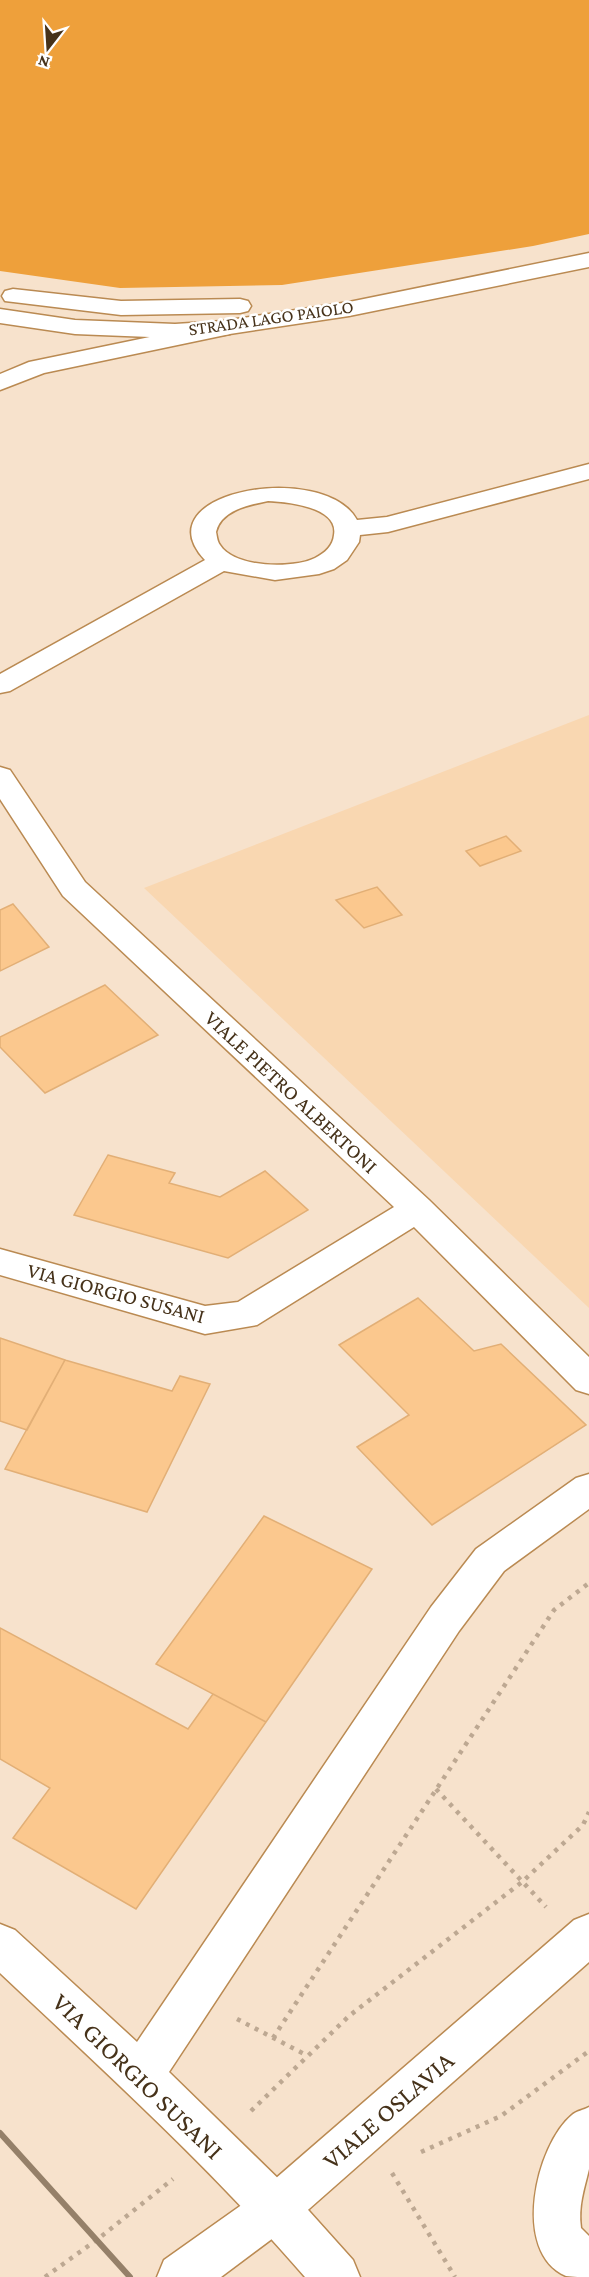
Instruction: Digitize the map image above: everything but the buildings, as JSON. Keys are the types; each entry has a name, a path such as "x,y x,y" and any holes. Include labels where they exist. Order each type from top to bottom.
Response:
{"street":[{"name":"STRADA LAGO PAIOLO","path":"0,316 75,327 175,331 223,328 349,309 589,260"},
{"name":"STRADA LAGO PAIOLO","path":"0,294 121,309 265,305 468,283"},
{"path":"0,383 37,367 223,328"},
{"path":"347,529 388,524 589,471"},
{"path":"268,494 290,494 311,499 341,517 347,529 346,541 339,552 327,561 310,568 287,573 263,573 222,561 210,550 204,538 205,525 213,513 227,504 246,497 268,494"},
{"path":"0,685 222,561"},
{"name":"VIALE PIETRO ALBERTONI","path":"3,787 74,889 417,1209 589,1380"},
{"name":"VIA GIORGIO SUSANI","path":"0,1262 205,1320 245,1316 417,1209"},
{"path":"141,2075 445,1619 470,1586 490,1560 589,1489"},
{"name":"VIALE OSLAVIA","path":"181,2277 276,2208 584,1939"},
{"name":"VIA GIORGIO SUSANI","path":"0,1944 141,2075 276,2208 336,2277"},
{"path":"589,2130 577,2144 557,2192 560,2236 574,2255 589,2262"}],"path":[{"path":"273,2038 554,1610 589,1582"},
{"path":"436,1789 522,1882 584,1939"},
{"path":"45,2277 98,2240 213,2147 349,2016 522,1882 583,1825 589,1812"},
{"path":"194,1997 308,2056"},
{"path":"411,2156 501,2116 589,2051"},
{"path":"382,2176 393,2167 455,2277"}],"shaded area":[{"path":"0,0 589,0 589,234 533,246 282,285 120,288 0,271"},
{"path":"589,715 589,1308 144,888"}],"railway":[{"path":"0,2133 130,2277"}]}
